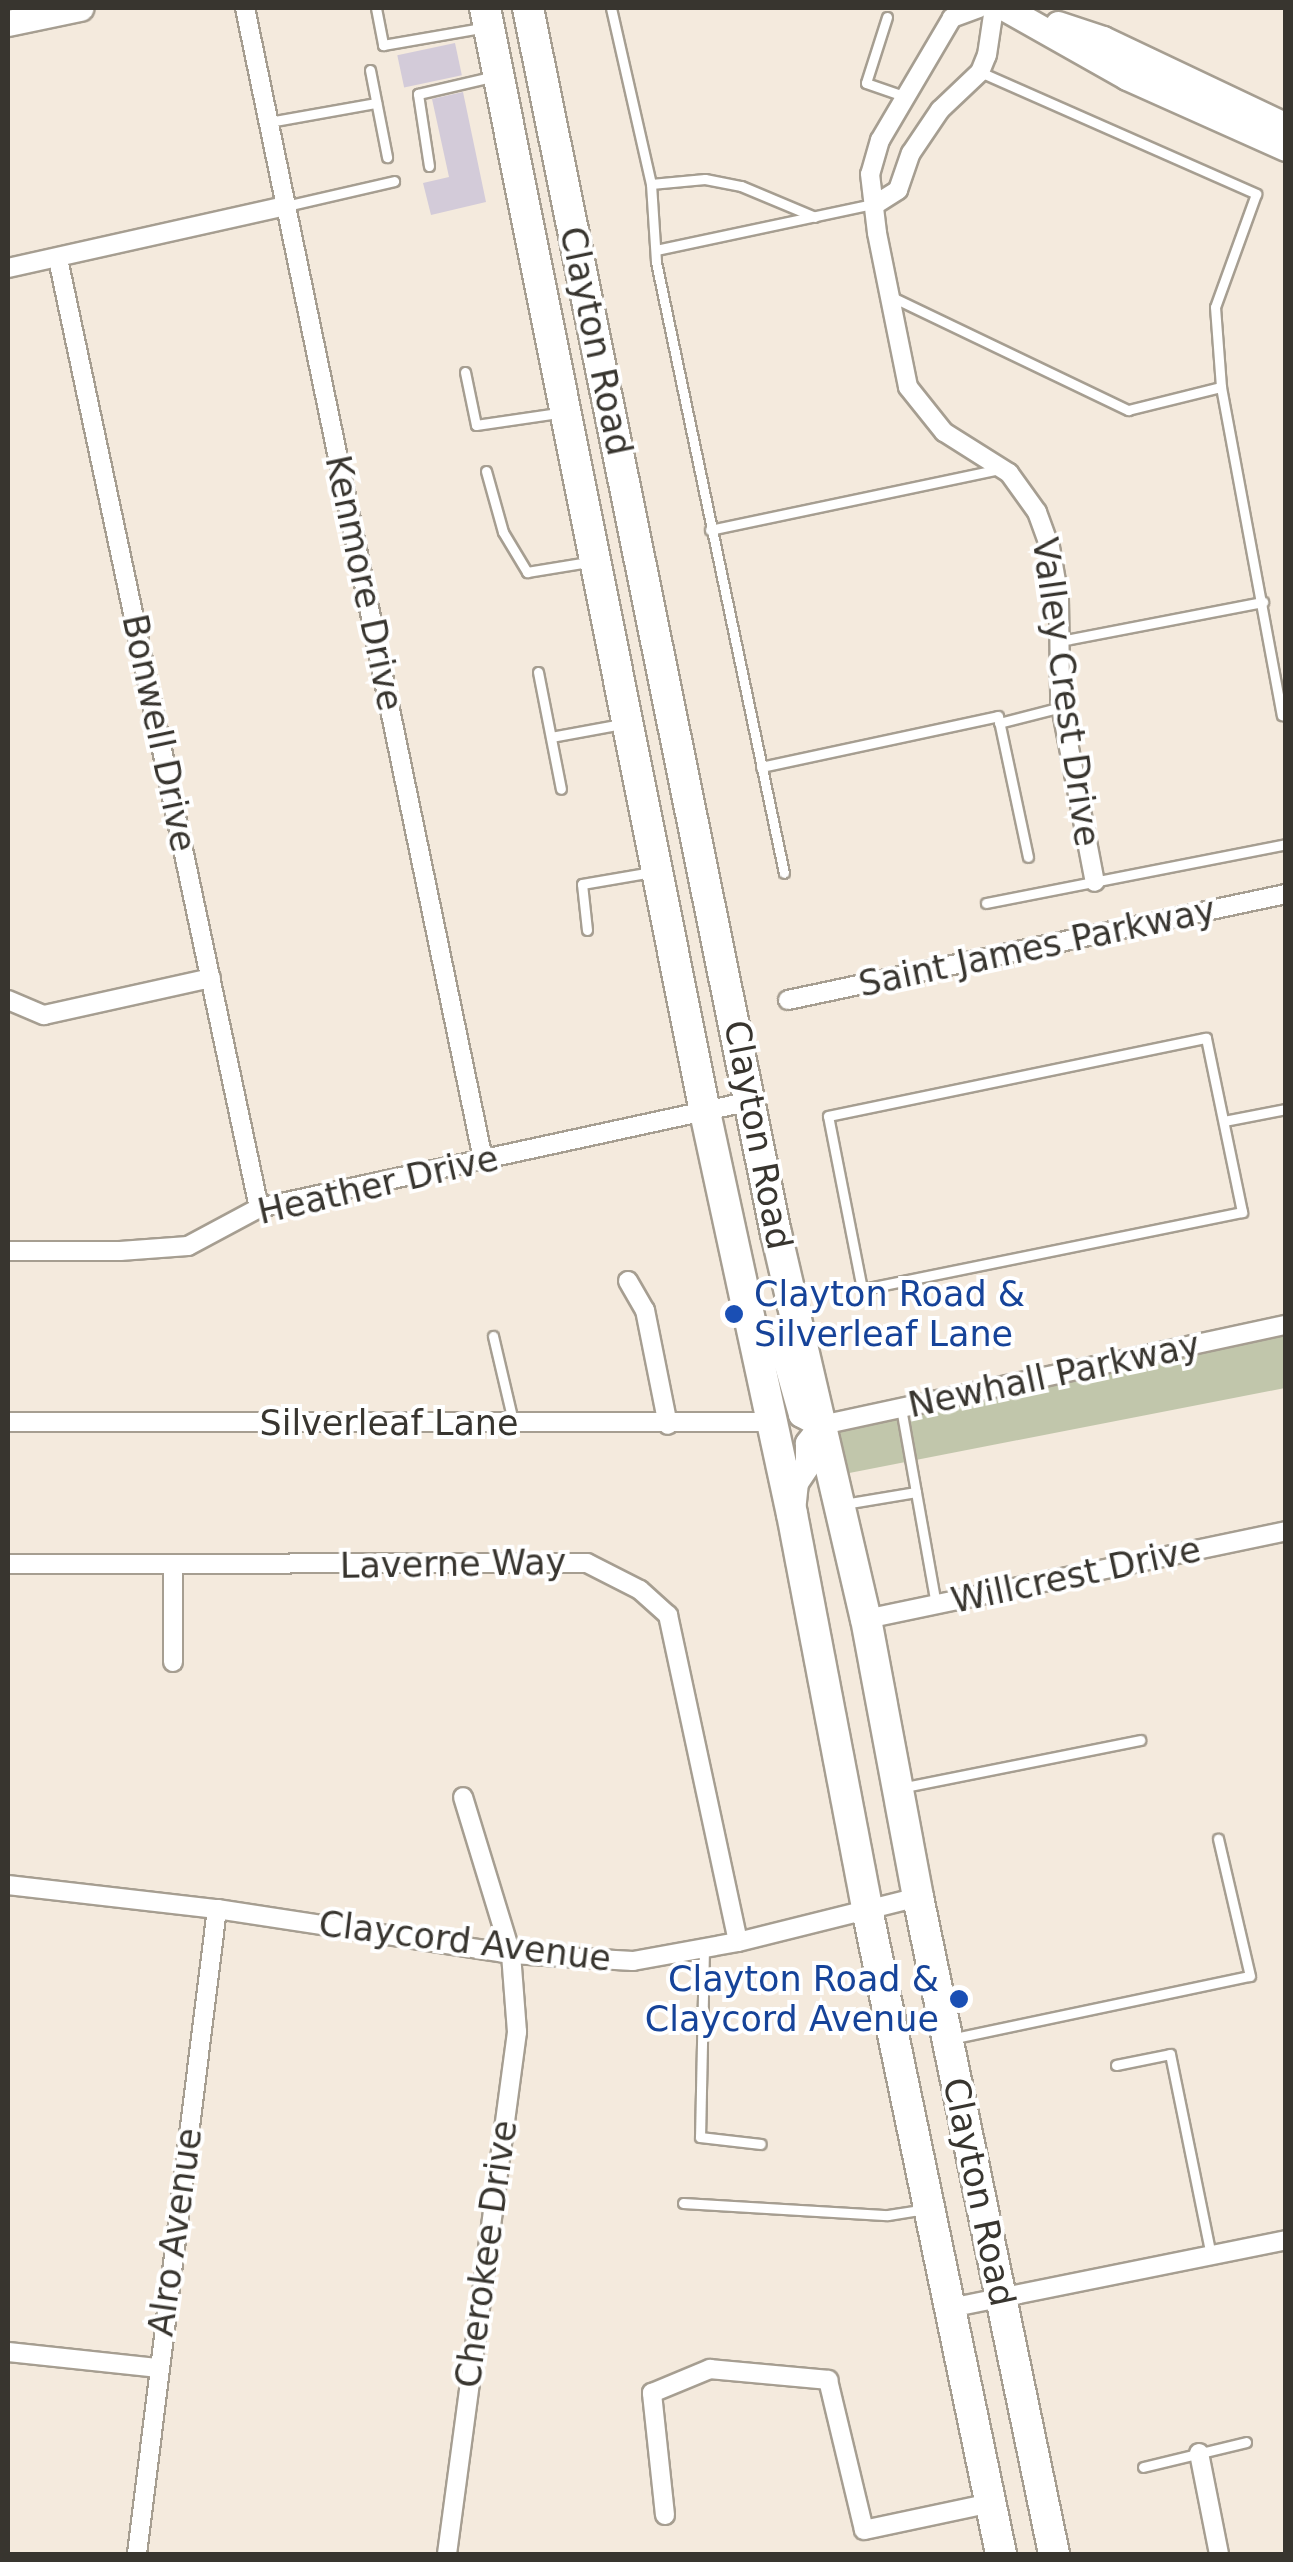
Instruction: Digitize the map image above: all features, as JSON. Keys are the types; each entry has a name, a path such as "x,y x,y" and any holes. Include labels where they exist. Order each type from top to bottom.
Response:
{"main road":[{"name":"Clayton Road","path":"528,8 776,1233 866,1619 918,1897 1054,2554"},
{"name":"Clayton Road","path":"487,17 705,1112 792,1514 867,1910 1001,2554"}],"street":[{"path":"8,23 80,8"},
{"name":"Kenmore Drive","path":"245,8 482,1159"},
{"name":"Valley Crest Drive","path":"979,8 952,18 903,96 880,140 870,174 888,295 908,386 944,432 1003,468 1037,512 1050,547 1059,598 1062,708 1094,882"},
{"path":"876,204 898,190 910,153 940,110 980,72 987,55 994,8"},
{"path":"1008,8 1103,39 1286,126"},
{"path":"1008,8 1127,76 1286,148"},
{"path":"8,268 286,206"},
{"name":"Bonwell Drive","path":"58,259 259,1208"},
{"name":"Saint James Parkway","path":"788,1000 1286,894"},
{"path":"8,1000 44,1015 211,978"},
{"name":"Heather Drive","path":"8,1250 120,1252 188,1246 259,1208 751,1101"},
{"path":"628,1281 644,1310 668,1425"},
{"path":"750,1321 762,1341 786,1360 802,1414 822,1424 808,1443 808,1462 795,1482 792,1514"},
{"name":"Newhall Parkway","path":"822,1424 1286,1326"},
{"name":"Silverleaf Lane","path":"8,1422 770,1422"},
{"name":"Willcrest Drive","path":"866,1619 1286,1531"},
{"name":"Laverne Way","path":"8,1564 173,1567 587,1563 640,1590 668,1615 738,1942"},
{"path":"173,1567 173,1662"},
{"name":"Cherokee Drive","path":"447,2554 517,2032 511,1954 463,1798"},
{"name":"Claycord Avenue","path":"8,1885 217,1909 511,1954 633,1961 738,1942 918,1897"},
{"name":"Alro Avenue","path":"136,2554 217,1909"},
{"path":"950,2308 1286,2240"},
{"path":"8,2352 157,2368"},
{"path":"665,2515 652,2393 710,2369 828,2380 864,2530 991,2504"},
{"path":"1199,2453 1219,2554"}],"lane":[{"path":"376,8 383,45 487,17"},
{"path":"611,8 651,184 656,250 710,530 784,873"},
{"path":"887,16 866,84 903,96"},
{"path":"370,70 387,157"},
{"path":"980,72 1256,194 1215,307 1221,387 1282,715"},
{"path":"429,166 418,94 499,76"},
{"path":"269,122 376,103"},
{"path":"651,184 705,179 741,186 818,218"},
{"path":"286,206 394,181"},
{"path":"656,250 876,204"},
{"path":"888,295 1128,410 1221,387"},
{"path":"465,372 476,425 566,411"},
{"path":"710,530 1003,468"},
{"path":"486,470 503,532 527,572 595,560"},
{"path":"1060,641 1262,602"},
{"path":"538,672 561,790"},
{"path":"999,724 1062,708"},
{"path":"761,766 998,716 1028,857"},
{"path":"550,738 628,723"},
{"path":"986,903 1286,844"},
{"path":"587,930 582,884 657,871"},
{"path":"1206,1038 1224,1121 1242,1212 862,1289 828,1116 1206,1038"},
{"path":"1224,1121 1286,1109"},
{"path":"493,1336 513,1424"},
{"path":"901,1408 936,1604"},
{"path":"840,1505 916,1492"},
{"path":"898,1789 1140,1740"},
{"path":"948,2040 1250,1976 1218,1839"},
{"path":"704,1948 700,2137 762,2144"},
{"path":"1116,2065 1170,2054 1211,2255"},
{"path":"683,2203 888,2215 929,2208"},
{"path":"1144,2466 1246,2442"}],"green space":[{"path":"1285,1325 1285,1388 834,1476 822,1425"}],"building":[{"path":"455,43 462,75 404,88 397,55"},
{"path":"463,92 486,202 431,215 423,183 449,177 432,99"}],"place":[{"name":"Clayton Road & Silverleaf Lane","path":"734,1314"},
{"name":"Clayton Road & Claycord Avenue","path":"959,1999"}]}
